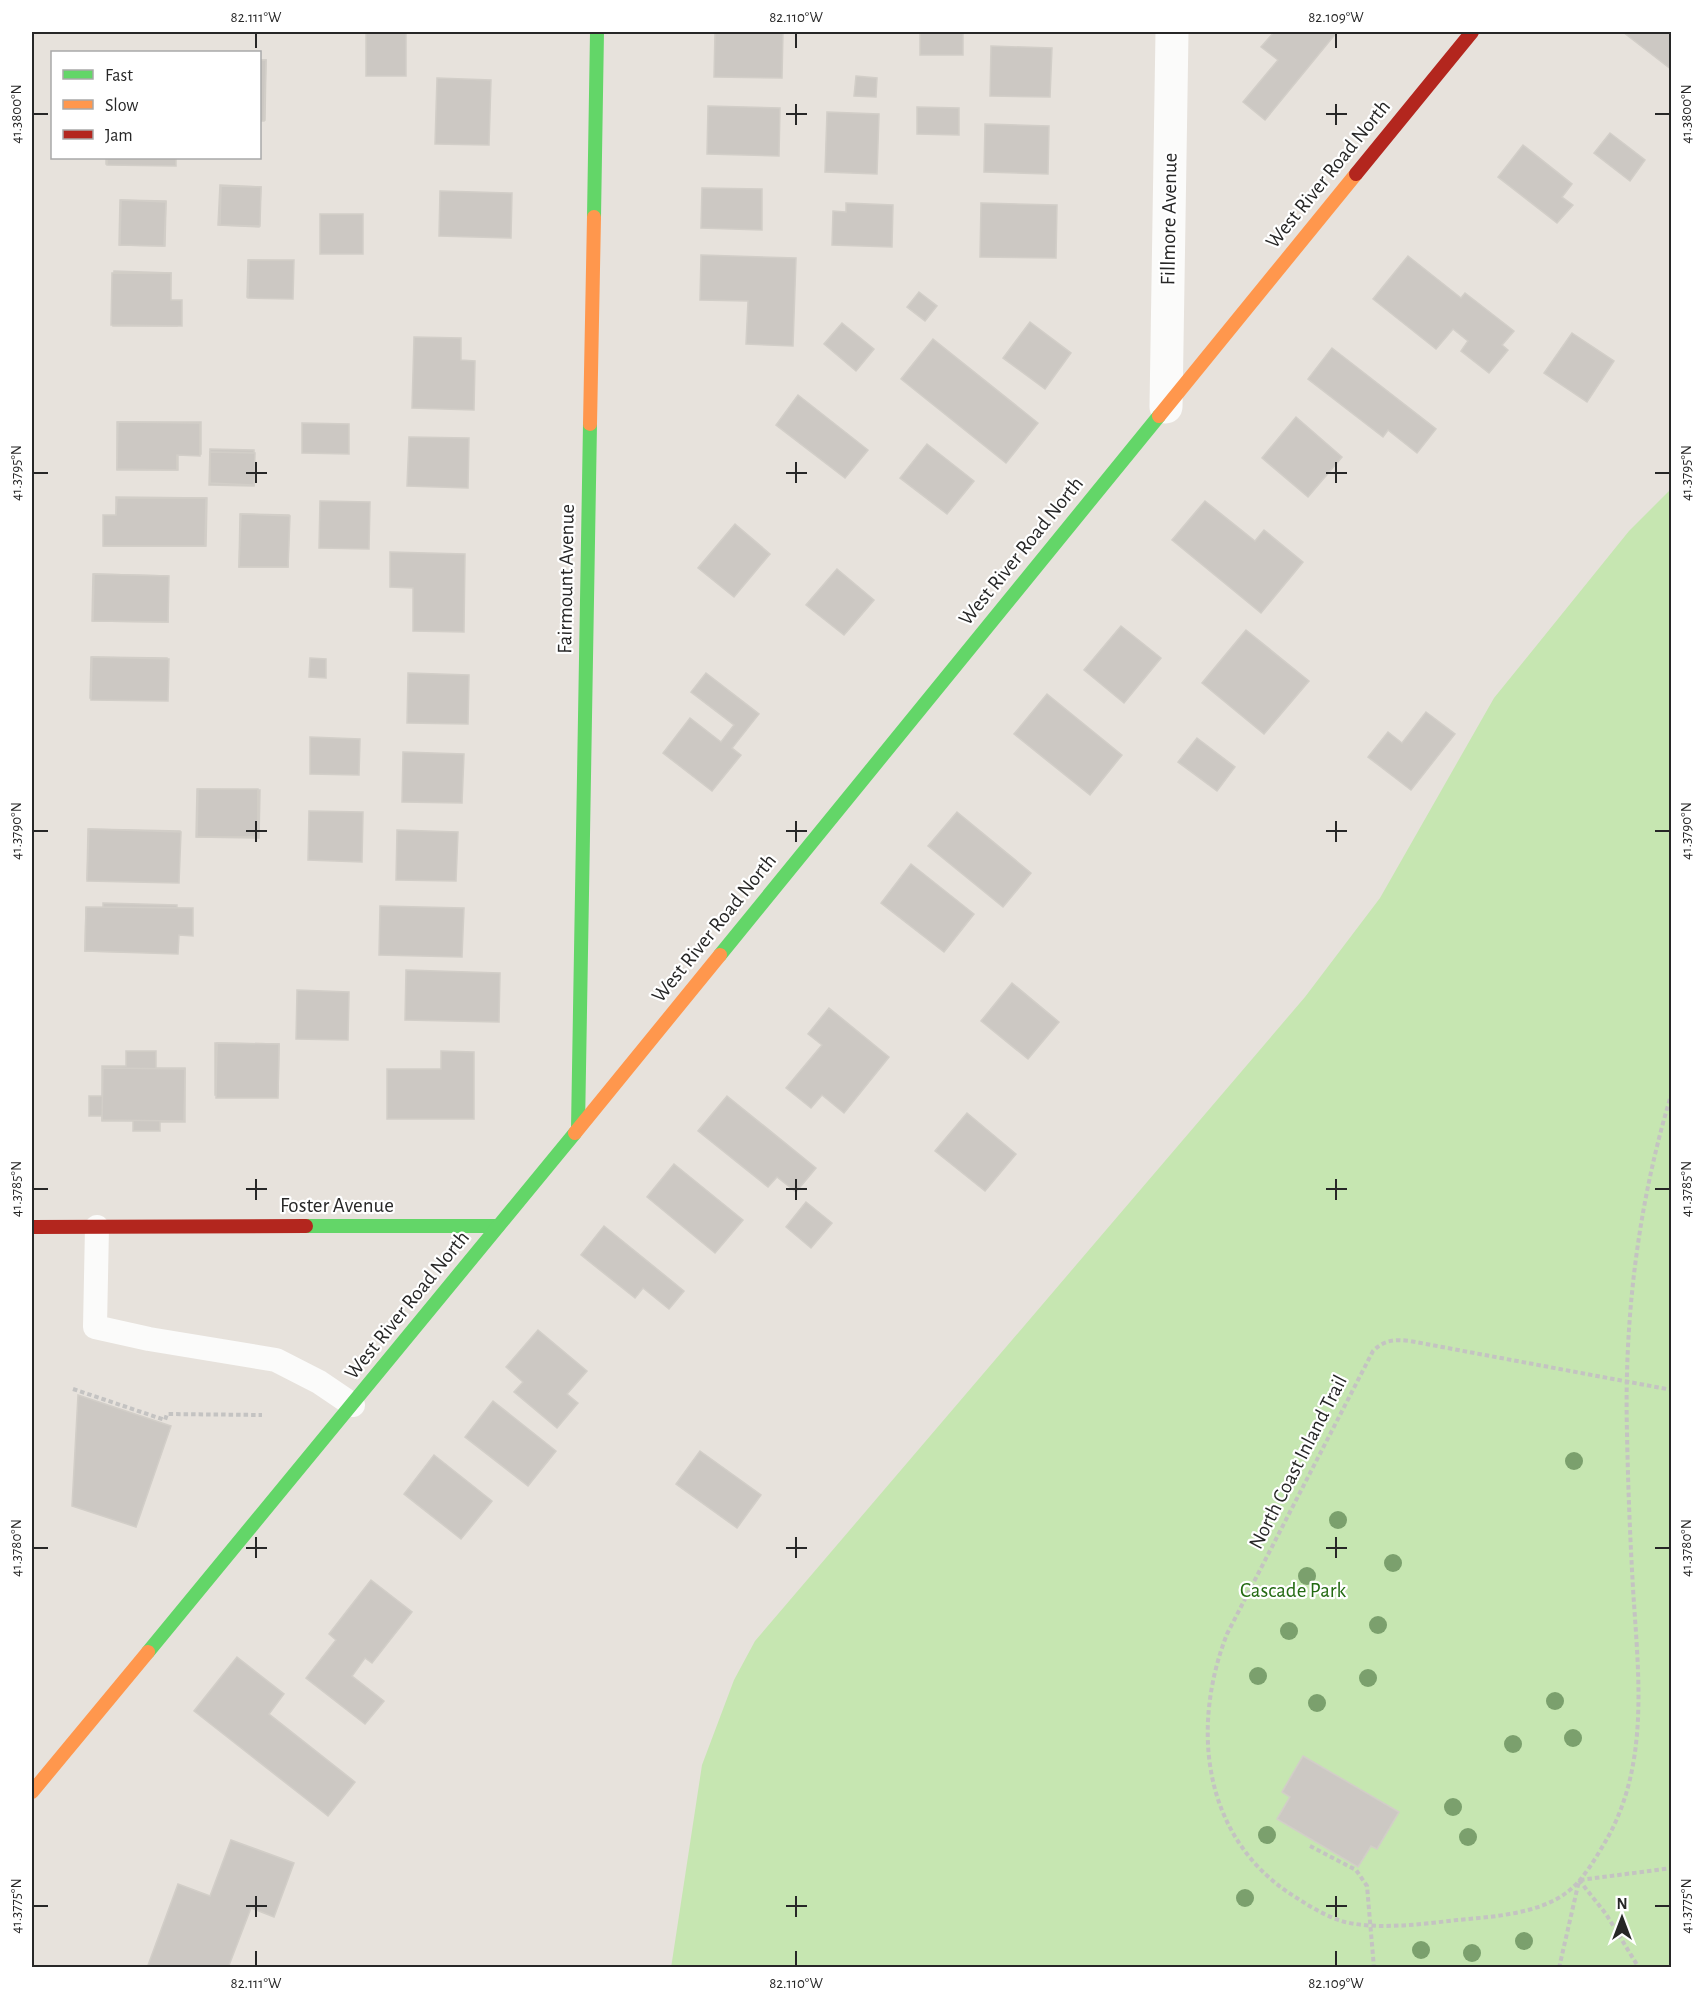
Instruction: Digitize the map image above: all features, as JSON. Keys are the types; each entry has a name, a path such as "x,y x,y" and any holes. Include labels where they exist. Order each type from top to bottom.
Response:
{"street":[{"name":"Fairmount Avenue","path":"578,1128 597,32"},
{"name":"Fillmore Avenue","path":"1166,407 1172,32"},
{"name":"West River Road North","path":"32,1792 353,1405 1472,32"},
{"name":"Foster Avenue","path":"32,1227 498,1226"}],"lane":[{"path":"97,1227 95,1327 149,1339 276,1360 319,1382 353,1405"}],"path":[{"name":"North Coast Inland Trail","path":"1671,1092 1644,1200 1628,1348 1627,1432 1637,1679 1635,1764 1626,1795 1609,1835 1579,1880 1567,1893 1553,1901 1509,1913 1442,1922 1370,1925 1332,1918 1306,1904 1276,1883 1244,1854 1232,1835 1212,1777 1207,1731 1208,1705 1216,1665 1227,1634 1366,1362 1380,1344 1389,1340 1410,1341 1671,1390"},
{"path":"73,1389 165,1420 167,1414 262,1415"},
{"path":"1310,1846 1356,1870 1363,1878 1367,1886 1374,1968"},
{"path":"1579,1880 1671,1868"},
{"path":"1559,1968 1579,1880"},
{"path":"1579,1880 1606,1914 1639,1968"}],"green space":[{"name":"Cascade Park","path":"1671,489 1671,1967 671,1968 702,1765 734,1680 755,1641 1305,997 1380,898 1494,698 1629,531"}],"building":[{"path":"366,32 406,32 406,76 366,76"},
{"path":"715,32 783,32 782,78 714,77"},
{"path":"920,32 963,32 963,55 920,55"},
{"path":"1274,32 1337,32 1265,120 1243,102 1278,60 1261,47"},
{"path":"1623,32 1672,32 1672,70"},
{"path":"991,46 1052,48 1050,97 990,96"},
{"path":"261,60 266,60 265,120 261,120"},
{"path":"261,60 266,60 264,121 261,121"},
{"path":"856,76 877,78 876,97 854,96"},
{"path":"437,78 491,80 489,145 435,144"},
{"path":"708,106 780,108 779,156 707,154"},
{"path":"917,107 959,108 959,135 917,134"},
{"path":"827,112 879,114 877,174 825,172"},
{"path":"985,124 1049,126 1048,174 984,172"},
{"path":"1610,133 1645,160 1630,181 1594,153"},
{"path":"1523,145 1572,184 1562,197 1573,205 1557,223 1498,177"},
{"path":"106,159 174,159 174,164 106,164"},
{"path":"107,159 176,159 176,166 107,165"},
{"path":"220,185 261,187 259,227 218,225"},
{"path":"221,186 261,187 260,226 220,225"},
{"path":"702,188 762,189 762,230 701,228"},
{"path":"440,191 512,193 511,238 439,236"},
{"path":"120,200 166,201 165,246 119,245"},
{"path":"121,200 166,202 164,246 120,245"},
{"path":"846,203 893,205 892,247 832,245 833,211 846,212"},
{"path":"981,203 1057,205 1056,258 980,257"},
{"path":"320,214 363,214 363,254 320,254"},
{"path":"701,255 796,258 793,346 746,344 748,301 700,300"},
{"path":"1408,256 1461,298 1465,293 1514,331 1502,345 1508,350 1489,373 1461,351 1468,341 1453,329 1436,349 1373,299"},
{"path":"248,260 292,261 291,298 247,297"},
{"path":"249,260 294,260 293,299 248,298"},
{"path":"114,271 171,273 170,301 177,301 177,326 113,326"},
{"path":"112,273 171,273 171,300 182,300 182,326 111,325"},
{"path":"919,292 937,306 925,321 907,307"},
{"path":"1030,322 1071,353 1045,389 1003,358"},
{"path":"842,323 874,349 856,371 824,344"},
{"path":"1572,333 1614,361 1587,402 1544,373"},
{"path":"414,337 461,338 461,360 475,361 474,410 412,408"},
{"path":"933,339 1038,423 1006,463 901,379"},
{"path":"1332,348 1436,429 1417,453 1388,430 1383,437 1308,379"},
{"path":"798,395 868,450 845,478 776,425"},
{"path":"1296,417 1342,457 1308,497 1262,458"},
{"path":"117,422 201,422 201,454 178,454 178,470 117,470"},
{"path":"118,422 200,423 200,456 177,455 177,470 117,469"},
{"path":"302,423 349,424 349,454 302,453"},
{"path":"409,437 469,438 468,488 407,486"},
{"path":"927,444 974,481 947,514 900,478"},
{"path":"210,449 254,450 254,486 209,485"},
{"path":"210,452 255,453 254,485 210,483"},
{"path":"116,497 207,498 206,546 104,546 104,516 116,516"},
{"path":"117,498 206,498 205,546 103,546 103,515 116,515"},
{"path":"320,501 370,502 369,549 319,548"},
{"path":"1205,501 1255,541 1264,530 1303,562 1261,613 1172,540"},
{"path":"240,514 289,515 288,567 239,567"},
{"path":"241,514 290,516 288,567 239,567"},
{"path":"735,524 770,554 734,597 698,568"},
{"path":"390,552 465,554 464,632 413,631 413,588 390,587"},
{"path":"837,569 874,600 844,635 806,605"},
{"path":"93,574 168,576 168,622 92,621"},
{"path":"94,574 169,576 168,622 93,621"},
{"path":"1121,626 1161,658 1124,703 1084,670"},
{"path":"1246,630 1309,681 1264,734 1202,683"},
{"path":"91,657 167,658 167,700 90,698"},
{"path":"92,657 169,659 168,701 91,700"},
{"path":"310,658 326,659 326,678 309,677"},
{"path":"408,673 469,675 468,724 407,723"},
{"path":"706,673 759,714 732,748 741,755 712,791 663,753 690,718 721,742 734,725 691,692"},
{"path":"1047,694 1122,755 1090,795 1014,734"},
{"path":"1426,712 1455,734 1411,790 1368,757 1388,732 1402,743"},
{"path":"310,737 360,739 359,775 310,774"},
{"path":"1197,738 1235,767 1217,791 1178,762"},
{"path":"403,752 464,754 462,803 402,802"},
{"path":"197,789 260,790 259,838 196,837"},
{"path":"198,789 258,789 258,837 197,837"},
{"path":"309,811 363,812 362,862 308,860"},
{"path":"957,812 1031,873 1003,907 928,846"},
{"path":"88,829 180,831 178,881 87,879"},
{"path":"89,829 181,832 179,883 87,881"},
{"path":"397,830 458,832 456,881 396,880"},
{"path":"911,864 974,914 944,952 881,903"},
{"path":"103,903 177,905 176,953 85,951 86,908 103,908"},
{"path":"380,906 464,908 462,957 379,955"},
{"path":"86,907 193,908 193,936 179,935 178,954 85,951"},
{"path":"406,970 500,973 499,1022 405,1020"},
{"path":"1012,983 1059,1022 1028,1059 981,1021"},
{"path":"297,990 349,992 348,1040 296,1039"},
{"path":"829,1008 889,1057 844,1113 822,1095 811,1108 786,1088 822,1045 808,1034"},
{"path":"215,1043 279,1044 278,1095 215,1095"},
{"path":"217,1043 279,1044 278,1098 216,1098"},
{"path":"126,1051 156,1051 156,1068 185,1068 185,1122 160,1122 160,1131 133,1131 133,1121 102,1121 102,1116 89,1116 89,1096 102,1096 102,1066 126,1066"},
{"path":"441,1051 474,1052 474,1119 387,1119 387,1069 441,1069"},
{"path":"103,1068 185,1069 184,1121 102,1120"},
{"path":"727,1096 816,1168 796,1192 777,1177 768,1187 698,1131"},
{"path":"967,1113 1016,1154 985,1191 935,1151"},
{"path":"674,1164 743,1220 715,1253 647,1197"},
{"path":"806,1202 832,1223 811,1248 786,1227"},
{"path":"604,1226 684,1291 669,1309 643,1288 635,1298 581,1255"},
{"path":"538,1330 587,1371 567,1394 578,1403 557,1428 514,1392 523,1382 506,1367"},
{"path":"78,1395 171,1426 136,1527 72,1506"},
{"path":"493,1401 556,1451 528,1486 465,1437"},
{"path":"700,1451 761,1495 737,1528 676,1484"},
{"path":"434,1455 492,1501 461,1539 404,1494"},
{"path":"371,1580 412,1612 372,1663 365,1658 352,1676 384,1701 365,1724 306,1678 336,1640 329,1634"},
{"path":"237,1657 284,1694 269,1714 355,1782 328,1816 194,1711"},
{"path":"1303,1756 1399,1812 1377,1849 1371,1846 1358,1867 1277,1819 1290,1797 1282,1792"},
{"path":"231,1840 294,1863 274,1917 251,1908 228,1968 147,1968 178,1884 210,1896"}],"traffic: fast":[{"path":"594,217 597,32"},
{"path":"720,955 1159,416"},
{"path":"578,1128 590,424"},
{"path":"148,1652 575,1133"},
{"path":"306,1226 498,1226"}],"traffic: slow":[{"path":"1159,416 1356,174"},
{"path":"590,424 594,217"},
{"path":"575,1133 720,955"},
{"path":"32,1792 148,1652"}],"traffic: jam":[{"path":"1356,174 1472,32"},
{"path":"32,1227 306,1226"}]}
